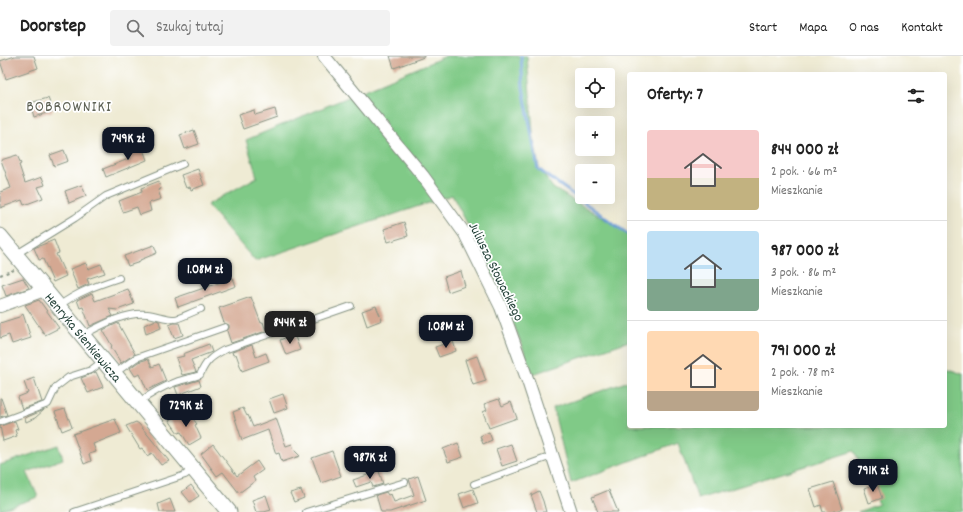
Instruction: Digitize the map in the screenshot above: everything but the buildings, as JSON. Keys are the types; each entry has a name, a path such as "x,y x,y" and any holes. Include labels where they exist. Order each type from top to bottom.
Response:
{"street":[{"name":"Juliusza Słowackiego","path":"324,56 423,176 465,234 501,307 529,384 571,512"},
{"name":"Henryka Sienkiewicza","path":"0,236 17,262 44,290 229,512"},
{"path":"0,306 44,290"}],"lane":[{"path":"17,262 106,196 183,164"},
{"path":"57,307 84,291 120,278"},
{"path":"138,403 150,394 165,386 200,375 204,365 212,356 224,350 350,306"},
{"path":"82,336 122,318 136,314 149,314 176,320 190,312 200,309"},
{"path":"114,374 123,366 141,356 225,327"},
{"path":"0,422 48,404 56,388 69,378 91,370 103,361"},
{"path":"474,484 552,456"},
{"path":"74,512 185,475 193,469"},
{"path":"306,512 404,482"}],"path":[{"path":"0,275 17,262"}],"green space":[{"path":"446,56 527,56 533,133 539,168 553,188 575,201 575,204 579,204 627,233 627,342 533,374 508,310 483,253 452,195 255,261 207,205 257,177 246,140"},
{"path":"947,369 963,374 963,512 858,512 879,504 854,451 698,499 678,443 571,483 553,408 627,382 627,428 947,428"},
{"path":"59,445 63,459 27,472 38,497 0,510 0,465"}],"waterway":[{"path":"521,56 523,87 538,169 627,234"}],"district":[{"name":"BOBROWNIKI","path":"69,105"}]}
